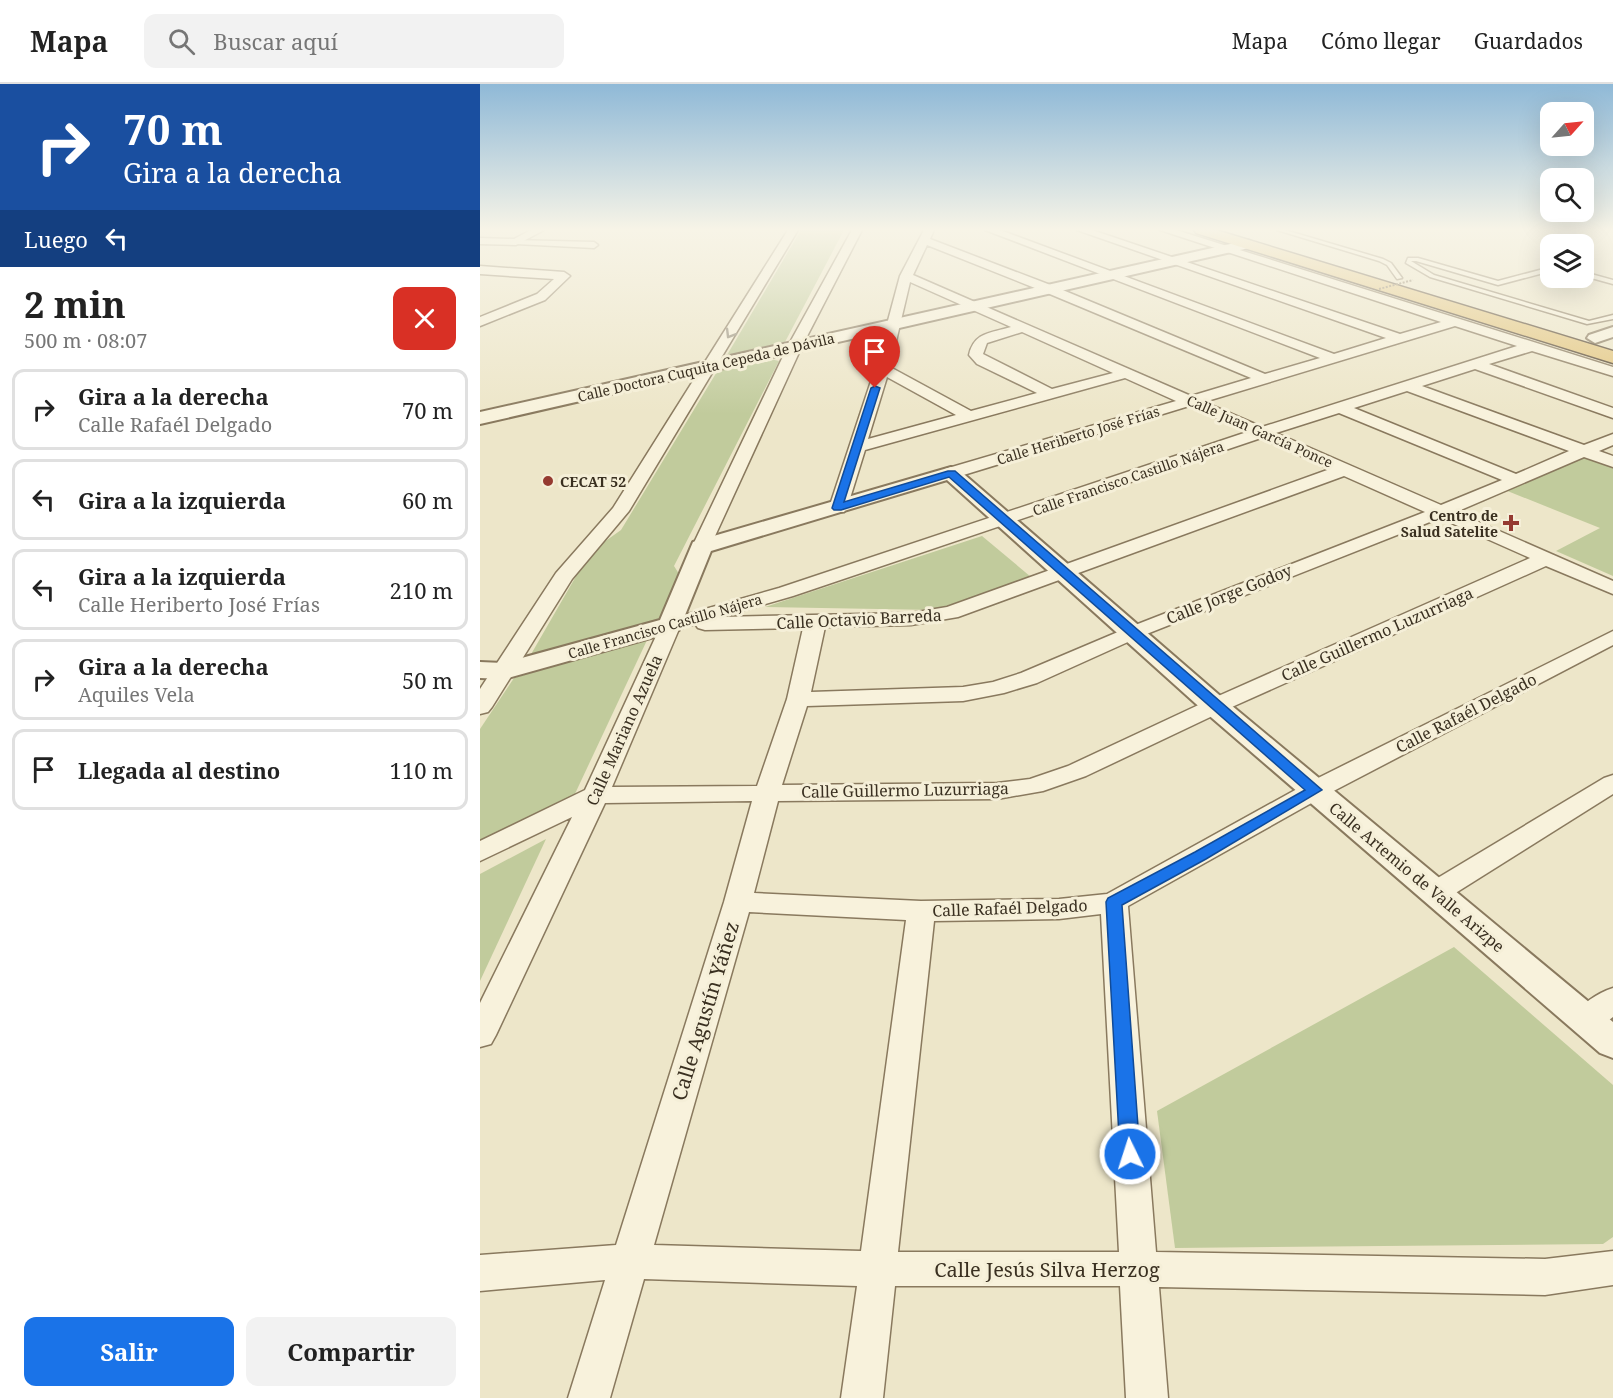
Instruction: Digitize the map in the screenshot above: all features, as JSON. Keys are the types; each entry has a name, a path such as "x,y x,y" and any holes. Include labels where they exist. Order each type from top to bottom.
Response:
{"highway":[{"path":"1401,291 1613,357"},
{"path":"1445,291 1613,343"}],"street":[{"path":"480,322 541,297 547,291"},
{"path":"480,707 492,670 578,556 620,511 755,291"},
{"name":"Calle Mariano Azuela","path":"480,1035 596,795 702,547 795,346 824,291"},
{"path":"837,508 882,369 902,291"},
{"name":"Calle Juan García Ponce","path":"944,291 1613,588"},
{"name":"Calle Doctora Cuquita Cepeda de Dávila","path":"480,418 1039,291"},
{"path":"1055,291 1265,379"},
{"path":"1153,291 1336,359"},
{"path":"1262,291 1399,338"},
{"path":"1359,291 1613,372"},
{"name":"Calle Heriberto José Frías","path":"702,547 1454,322"},
{"path":"1026,327 982,340 978,344 976,355 982,361 1051,394"},
{"path":"1595,338 1613,332"},
{"name":"Calle Francisco Castillo Nájera","path":"492,670 670,625 786,592 1264,432 1533,346"},
{"path":"1477,365 1613,413"},
{"path":"882,369 969,416"},
{"path":"856,447 1128,373"},
{"path":"1408,386 1613,462"},
{"path":"1340,408 1517,480"},
{"name":"Calle Jorge Godoy","path":"798,699 963,694 996,688 1029,678 1132,633 1440,512 1613,439"},
{"name":"Calle Octavio Barreda","path":"670,625 815,623 911,619 951,614 1346,469"},
{"name":"Calle Artemio de Valle Arizpe","path":"951,473 1215,706 1613,1043"},
{"name":"Calle Guillermo Luzurriaga","path":"480,852 596,795 768,791 997,791 1034,786 1077,771 1215,706 1547,558"},
{"name":"Calle Agustín Yáñez","path":"589,1398 738,902 768,791 798,699 815,623"},
{"name":"Calle Rafaél Delgado","path":"738,902 921,911 1059,909 1114,902 1315,790 1613,637"},
{"path":"1436,892 1613,783"},
{"path":"1114,902 1147,1398"},
{"path":"862,1398 921,911"},
{"path":"1586,1021 1613,1000"},
{"name":"Calle Jesús Silva Herzog","path":"480,1273 629,1261 878,1269 1137,1269 1545,1277 1613,1268"}],"lane":[{"path":"1483,291 1589,323 1613,317"}],"green space":[{"path":"765,291 812,291 785,342 727,355"},
{"path":"766,358 779,361 674,566 681,577 661,619 530,656 590,552 621,530 718,370"},
{"path":"1585,457 1613,468 1613,576 1556,551 1600,528 1505,490"},
{"path":"982,536 1031,577 935,610 765,607"},
{"path":"648,638 573,798 480,845 480,729 514,678"},
{"path":"546,839 480,981 480,874"},
{"path":"1454,947 1613,1085 1613,1237 1603,1244 1175,1248 1157,1111"}],"place":[{"name":"CECAT 52","path":"548,481"},
{"name":"Centro de Salud Satelite","path":"1511,523"}],"route":[{"path":"875,388 837,508 951,473 1215,706 1315,790 1114,902 1130,1154"}]}
